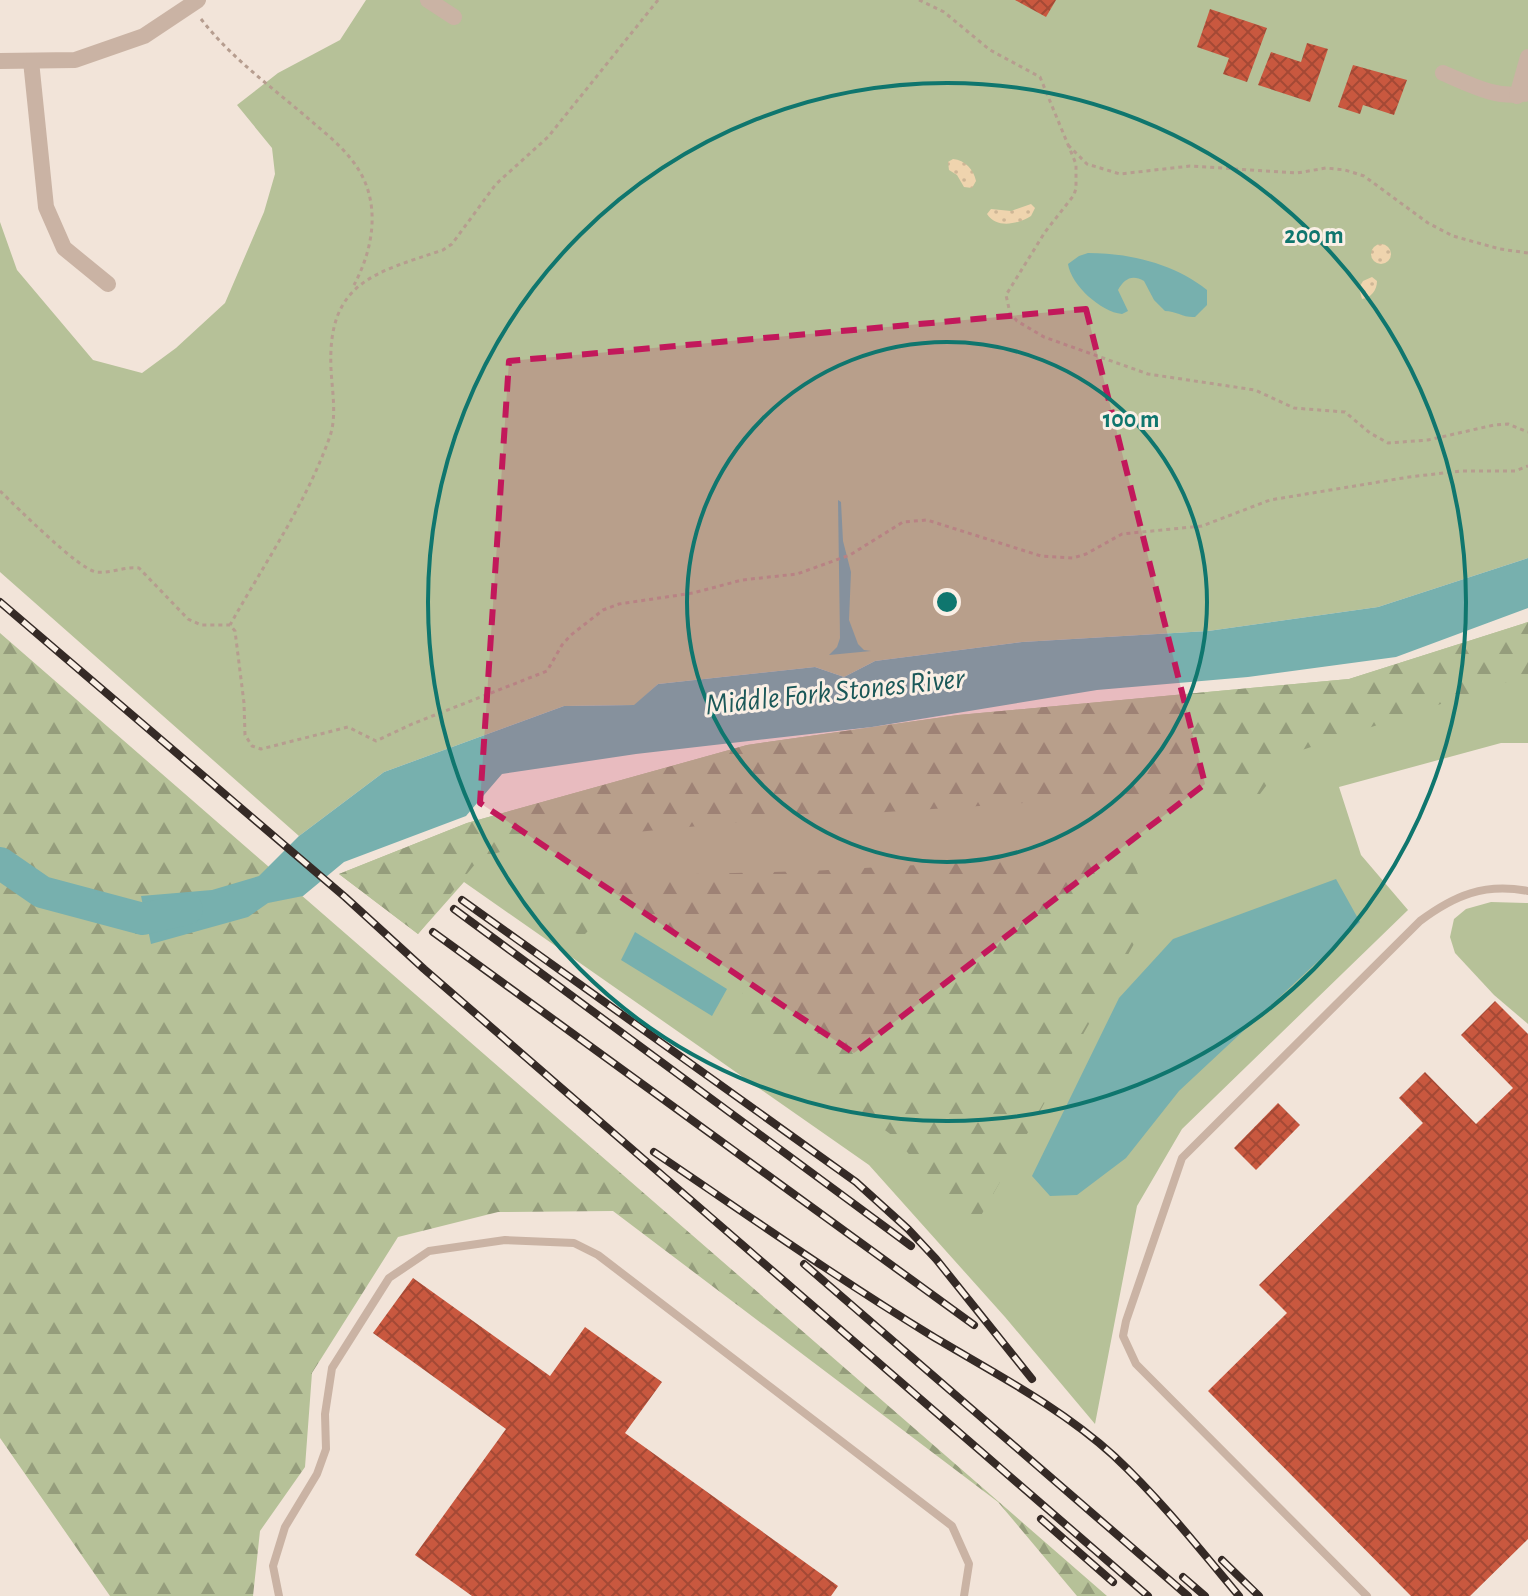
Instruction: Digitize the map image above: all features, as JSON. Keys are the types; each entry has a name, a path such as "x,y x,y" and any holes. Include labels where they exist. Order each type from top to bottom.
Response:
{"street":[{"path":"428,0 454,17"},
{"path":"0,61 75,60 144,36 194,2"},
{"path":"1443,73 1492,94 1523,94 1528,57"},
{"path":"31,61 46,207 64,248 108,284"}],"lane":[{"path":"1367,1596 1136,1364 1123,1336 1126,1321 1182,1158 1420,921 1461,895 1510,888 1528,891"},
{"path":"279,1596 273,1566 285,1527 317,1474 326,1449 325,1414 332,1368 389,1278 429,1251 505,1240 574,1243 598,1255 952,1526 969,1564 964,1596"}],"path":[{"path":"350,292 376,274 452,244 496,184 548,137 658,0"},
{"path":"919,0 944,12 990,50 1040,77 1076,164 1076,188 1006,295 1010,313 1033,332 1148,374 1255,390 1294,408 1345,412 1378,439 1388,443 1428,440 1494,425 1508,424 1528,432"},
{"path":"194,2 235,56 337,143 356,164 371,206 372,234 368,256 342,304 334,328 331,356 332,431 303,495 230,625"},
{"path":"1064,139 1087,164 1120,174 1190,166 1297,173 1326,168 1345,170 1364,176 1428,223 1453,236 1528,253"},
{"path":"230,625 235,631 245,735 252,746 261,749 348,727 376,741 547,671 571,635 603,610 619,604 693,593 742,580 797,574 850,555 903,522 917,520 948,525 1041,556 1073,558 1122,534 1202,526 1270,500 1409,477 1461,471 1515,471 1528,466"},
{"path":"0,491 86,568 105,572 139,568 188,619 201,625 230,625"}],"highlighted area":[{"path":"1086,309 1205,784 854,1053 480,803 509,361"}],"green space":[{"path":"366,0 1528,0 1528,558 1378,607 1208,631 1022,642 875,661 844,677 815,667 658,684 635,705 564,706 384,772 299,836 0,572 0,222 17,270 93,360 142,373 176,348 225,303 264,212 275,174 272,148 237,105 278,73 340,40"},
{"path":"1528,622 1528,743 1501,743 1339,787 1361,855 1408,910 1182,1129 1137,1206 1095,1424 1005,1317 869,1165 464,882 418,934 339,874 467,823 747,745 958,715 1349,679"},
{"path":"1528,622 1528,675 1290,754 1260,794 1165,794 761,820 533,842 480,858 418,934 339,874 467,823 747,745 958,715 1349,679"},
{"path":"0,633 1107,1596 1077,1596 998,1502 613,1211 498,1212 398,1237 312,1373 305,1467 260,1531 253,1596 110,1596 0,1438"},
{"path":"1130,853 1152,912 974,1228 893,1136 745,1028 742,980 640,909 601,918 583,936 544,922 523,896 538,878 811,871"},
{"path":"1491,902 1528,903 1528,1024 1494,995 1455,953 1450,937 1454,919 1466,909"}],"sand":[{"path":"953,159 971,169 976,181 972,188 964,187 957,175 949,170 948,162"},
{"path":"1031,204 1035,208 1031,216 1014,223 996,222 987,214 991,209 1011,211"},
{"path":"1381,244 1388,247 1391,254 1388,261 1381,264 1374,261 1371,254 1374,247"},
{"path":"1372,277 1377,281 1375,290 1362,299 1359,288 1363,281"}],"water":[{"path":"1088,253 1136,258 1181,273 1207,290 1207,305 1195,317 1165,311 1154,300 1144,281 1132,278 1118,290 1128,311 1122,314 1114,312 1088,296 1070,272 1068,264"},
{"path":"838,500 841,502 843,541 851,572 849,620 858,644 864,650 871,651 829,655 840,638"},
{"path":"1528,558 1528,608 1396,657 1248,677 1097,690 872,727 636,754 502,774 466,816 344,862 303,896 268,903 248,917 151,944 141,896 212,890 259,876 299,836 384,772 564,706 634,705 658,684 815,667 844,677 875,661 1022,642 1208,631 1378,607"},
{"path":"1336,879 1360,922 1179,1091 1126,1158 1077,1195 1050,1196 1032,1176 1119,998 1173,939"},
{"path":"635,932 727,989 712,1016 621,960"}],"building":[{"path":"1015,0 1056,0 1046,17"},
{"path":"1210,9 1267,28 1247,82 1223,74 1229,58 1197,47"},
{"path":"1307,43 1328,49 1310,102 1258,85 1271,52 1301,62"},
{"path":"1353,65 1407,80 1394,115 1363,105 1360,114 1338,107"},
{"path":"1495,1001 1528,1034 1528,1539 1470,1596 1411,1596 1208,1391 1287,1313 1259,1285 1423,1123 1399,1098 1425,1072 1476,1124 1513,1088 1461,1035"},
{"path":"1278,1103 1300,1125 1256,1170 1234,1148"},
{"path":"413,1278 550,1376 585,1327 662,1382 625,1433 838,1586 831,1596 472,1596 415,1555 506,1429 373,1333"}],"waterway":[{"name":"Middle Fork Stones River","path":"0,863 42,892 143,919 187,909"}],"railway":[{"path":"0,602 345,897 424,969 1148,1596"},
{"path":"462,900 856,1182 936,1259 1032,1379"},
{"path":"454,909 911,1246"},
{"path":"433,932 974,1325"},
{"path":"654,1152 861,1292 1072,1422 1114,1456 1147,1489 1239,1596"},
{"path":"804,1264 1188,1596"},
{"path":"1041,1519 1113,1582"},
{"path":"1222,1560 1259,1596"},
{"path":"1183,1577 1205,1596"}]}
